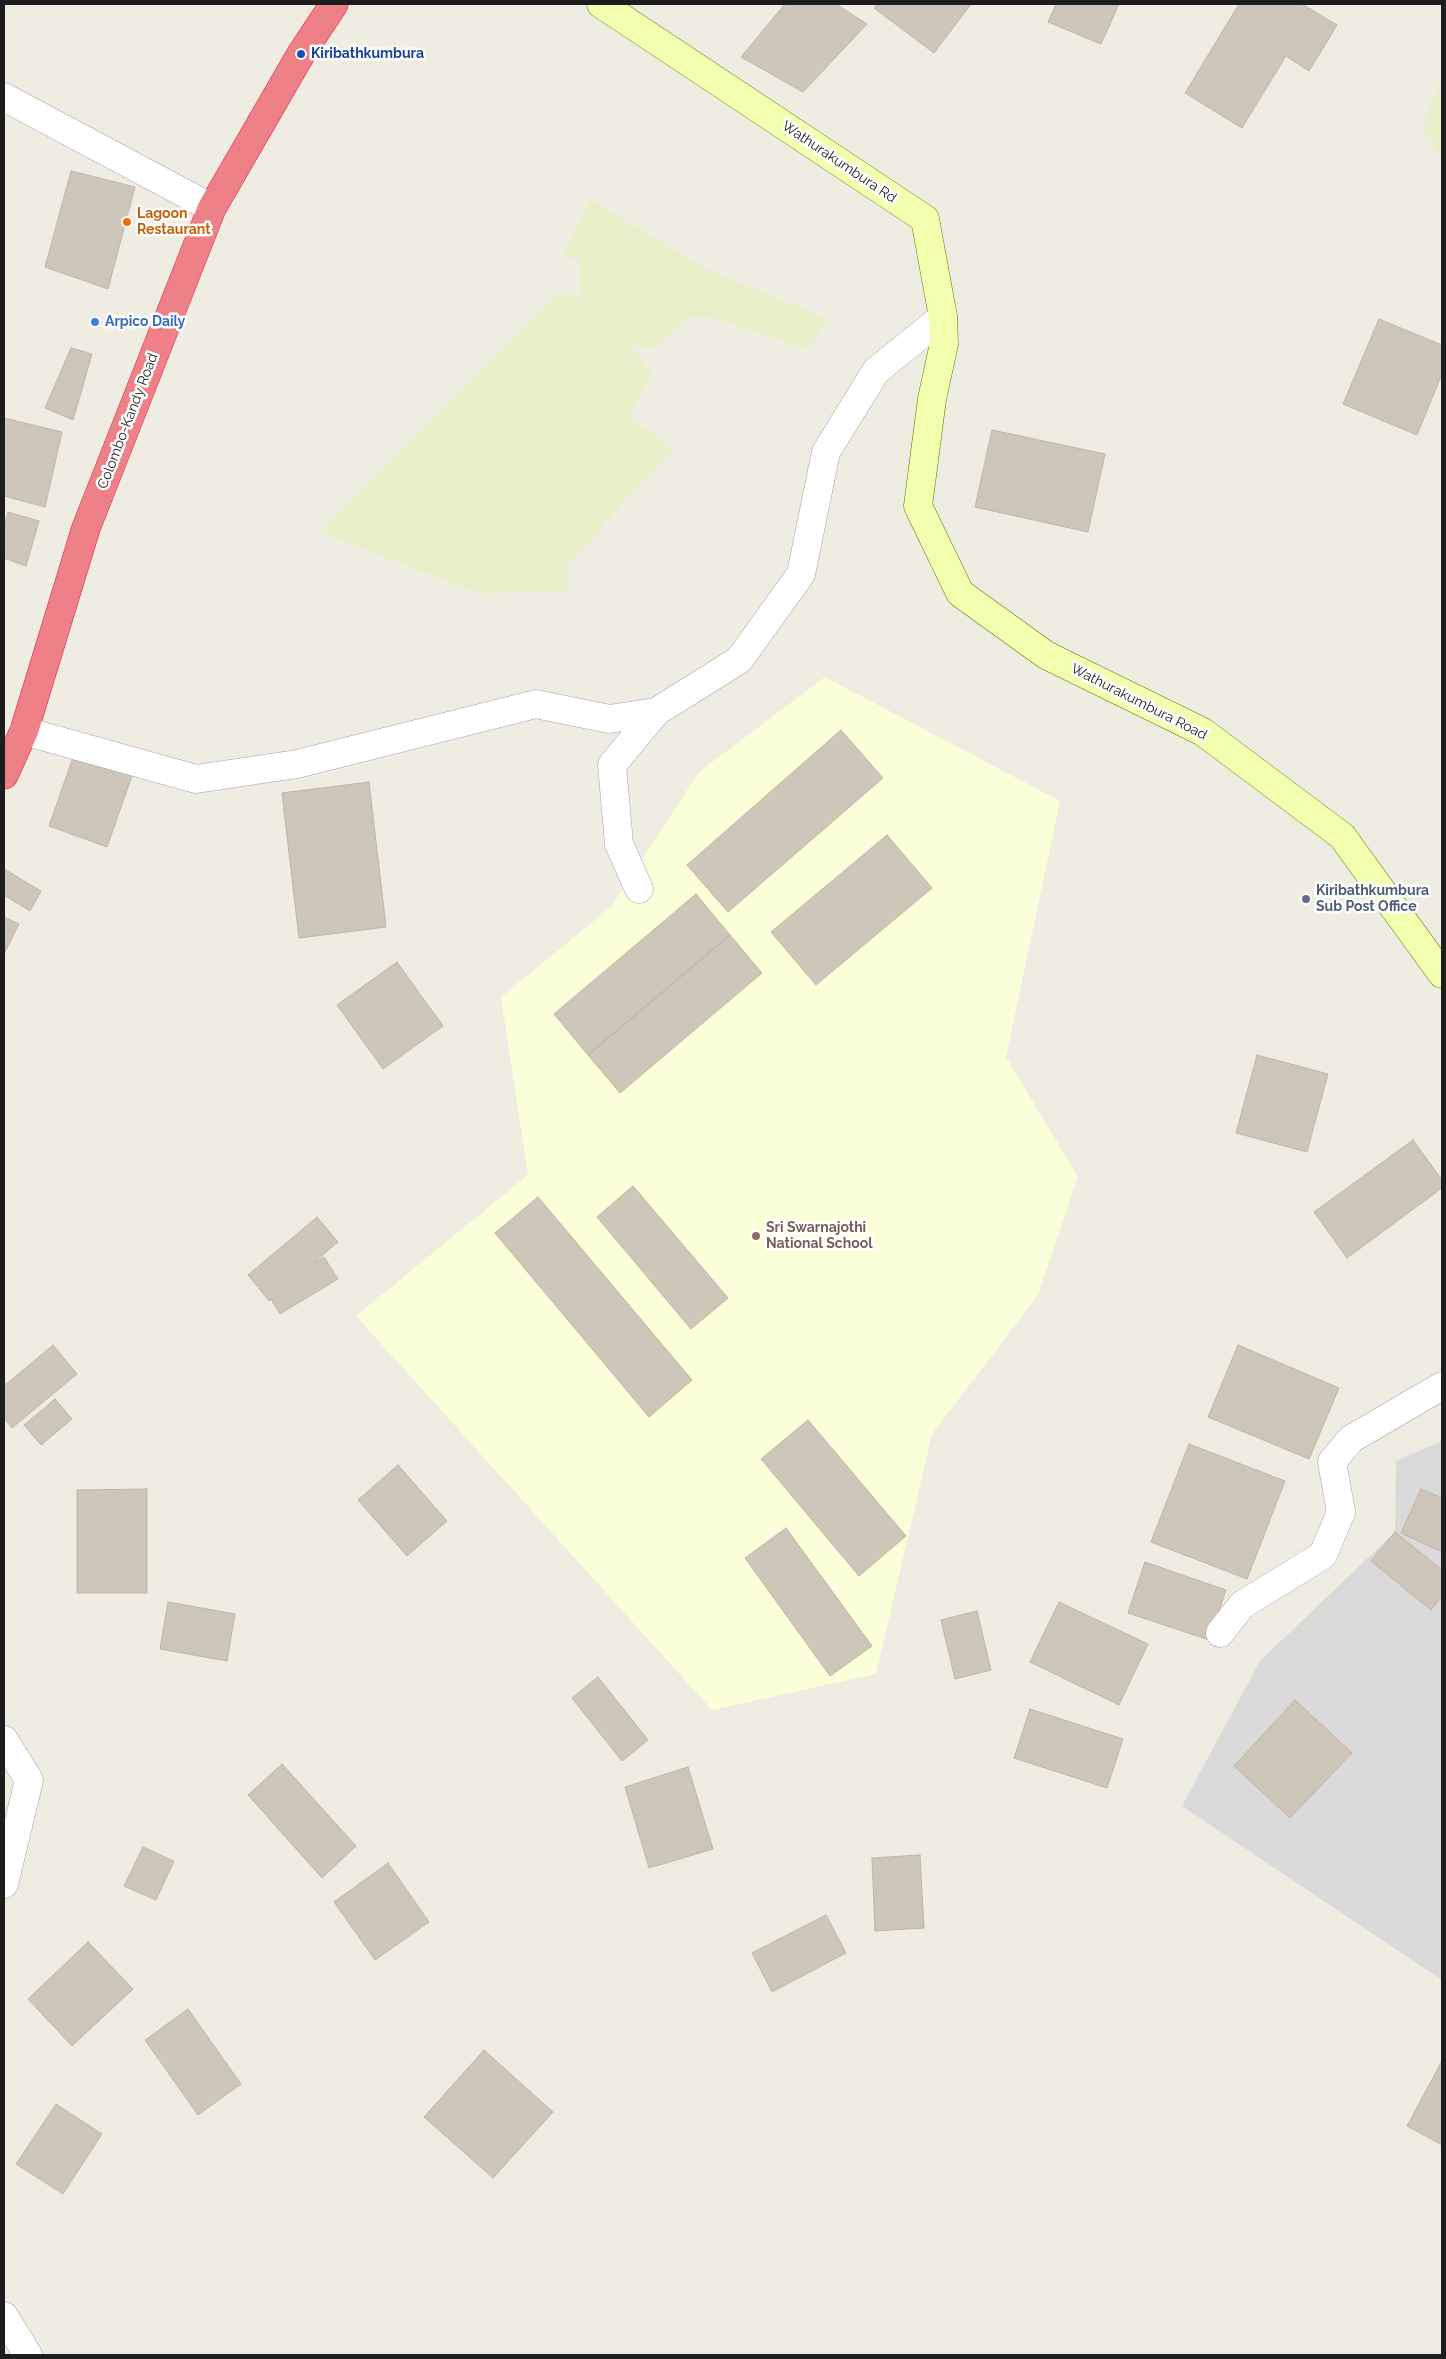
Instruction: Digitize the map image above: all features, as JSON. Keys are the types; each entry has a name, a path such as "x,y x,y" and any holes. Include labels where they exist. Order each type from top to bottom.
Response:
{"highway":[{"name":"Colombo-Kandy Road","path":"4,775 24,731 86,528 212,208 301,54 334,4"}],"main road":[{"name":"Wathurakumbura Rd","path":"601,4 925,219 943,317 944,344 932,399"},
{"name":"Wathurakumbura Road","path":"932,399 918,506 960,593 1046,655 1203,732 1342,836 1442,974"}],"street":[{"path":"4,97 212,208"},
{"path":"639,889 619,844 612,765 656,712 739,660 801,574 826,452 876,371 943,317"},
{"path":"24,731 196,779 297,764 536,704 609,720 656,712"},
{"path":"1220,1634 1242,1605 1323,1555 1341,1512 1332,1462 1351,1439 1442,1386"},
{"path":"4,1740 29,1780 4,1884"},
{"path":"4,2316 28,2355"}],"shaded area":[{"path":"1442,78 1442,163 1423,126"},
{"path":"590,199 704,268 827,319 809,350 710,317 688,317 652,350 627,343 652,374 629,417 673,450 566,566 567,591 481,594 320,532 557,294 579,298 580,261 563,255"},
{"name":"Sri Swarnajothi National School","path":"825,677 1060,801 1006,1057 1078,1177 1038,1295 932,1434 876,1674 712,1710 356,1316 528,1175 501,997 611,907 699,772"},
{"path":"1442,1441 1442,1980 1182,1806 1260,1661 1395,1532 1396,1461"}],"building":[{"path":"785,4 836,4 867,24 803,92 741,57"},
{"path":"877,4 971,4 934,53 874,8"},
{"path":"1056,4 1119,4 1101,44 1048,22"},
{"path":"1239,4 1302,4 1337,25 1309,71 1286,56 1242,128 1185,93"},
{"path":"71,171 135,187 108,289 45,267"},
{"path":"1379,319 1442,345 1442,374 1417,435 1343,404"},
{"path":"71,348 92,354 73,420 45,408"},
{"path":"4,418 62,432 45,507 4,496"},
{"path":"992,430 1105,454 1088,532 975,507"},
{"path":"8,512 39,521 26,566 4,558 4,528"},
{"path":"841,730 883,778 728,912 687,865"},
{"path":"76,749 134,770 107,847 49,826"},
{"path":"369,782 386,927 299,938 282,793"},
{"path":"887,835 932,888 816,985 771,932"},
{"path":"6,870 41,891 30,911 4,895 4,875"},
{"path":"696,894 730,935 588,1055 554,1014"},
{"path":"4,917 19,924 4,954"},
{"path":"730,935 762,973 620,1093 588,1055"},
{"path":"397,962 443,1026 383,1069 337,1005"},
{"path":"1257,1055 1328,1074 1307,1152 1236,1133"},
{"path":"1413,1140 1442,1180 1442,1188 1347,1258 1314,1212"},
{"path":"633,1186 728,1298 691,1329 597,1217"},
{"path":"538,1197 692,1380 649,1417 495,1233"},
{"path":"317,1217 338,1242 313,1263 324,1257 338,1279 280,1314 271,1299 269,1301 248,1275"},
{"path":"53,1345 77,1374 12,1428 4,1418 4,1386"},
{"path":"1238,1345 1339,1388 1309,1459 1208,1417"},
{"path":"55,1399 72,1419 41,1445 24,1425"},
{"path":"808,1420 906,1536 859,1576 761,1459"},
{"path":"1189,1444 1285,1481 1247,1579 1151,1542"},
{"path":"398,1465 447,1521 407,1556 358,1500"},
{"path":"147,1489 147,1593 77,1593 77,1490"},
{"path":"1421,1489 1442,1498 1442,1552 1401,1533"},
{"path":"786,1528 872,1646 830,1676 745,1558"},
{"path":"1395,1532 1442,1570 1442,1596 1431,1610 1371,1561"},
{"path":"1145,1562 1226,1590 1209,1640 1128,1613"},
{"path":"168,1602 235,1614 227,1661 160,1649"},
{"path":"1059,1602 1148,1644 1119,1705 1030,1662"},
{"path":"977,1611 991,1670 955,1679 941,1620"},
{"path":"598,1677 648,1740 622,1761 572,1698"},
{"path":"1295,1700 1352,1753 1290,1818 1234,1766"},
{"path":"1030,1709 1123,1739 1107,1788 1014,1758"},
{"path":"282,1764 356,1846 322,1878 248,1795"},
{"path":"688,1767 713,1849 649,1868 625,1787"},
{"path":"143,1847 174,1861 156,1900 124,1886"},
{"path":"920,1855 924,1928 875,1931 872,1858"},
{"path":"388,1863 429,1922 375,1960 334,1902"},
{"path":"826,1915 846,1953 772,1992 752,1953"},
{"path":"88,1942 133,1989 72,2046 28,1999"},
{"path":"188,2009 241,2084 198,2115 145,2040"},
{"path":"484,2050 553,2112 493,2178 424,2117"},
{"path":"1442,2061 1442,2145 1407,2126"},
{"path":"56,2104 102,2134 63,2194 16,2164"}],"place":[{"name":"Kiribathkumbura","path":"301,54"},
{"name":"Lagoon Restaurant","path":"127,222"},
{"name":"Arpico Daily","path":"95,322"},
{"name":"Kiribathkumbura Sub Post Office","path":"1306,899"},
{"name":"Sri Swarnajothi National School","path":"756,1236"}]}
